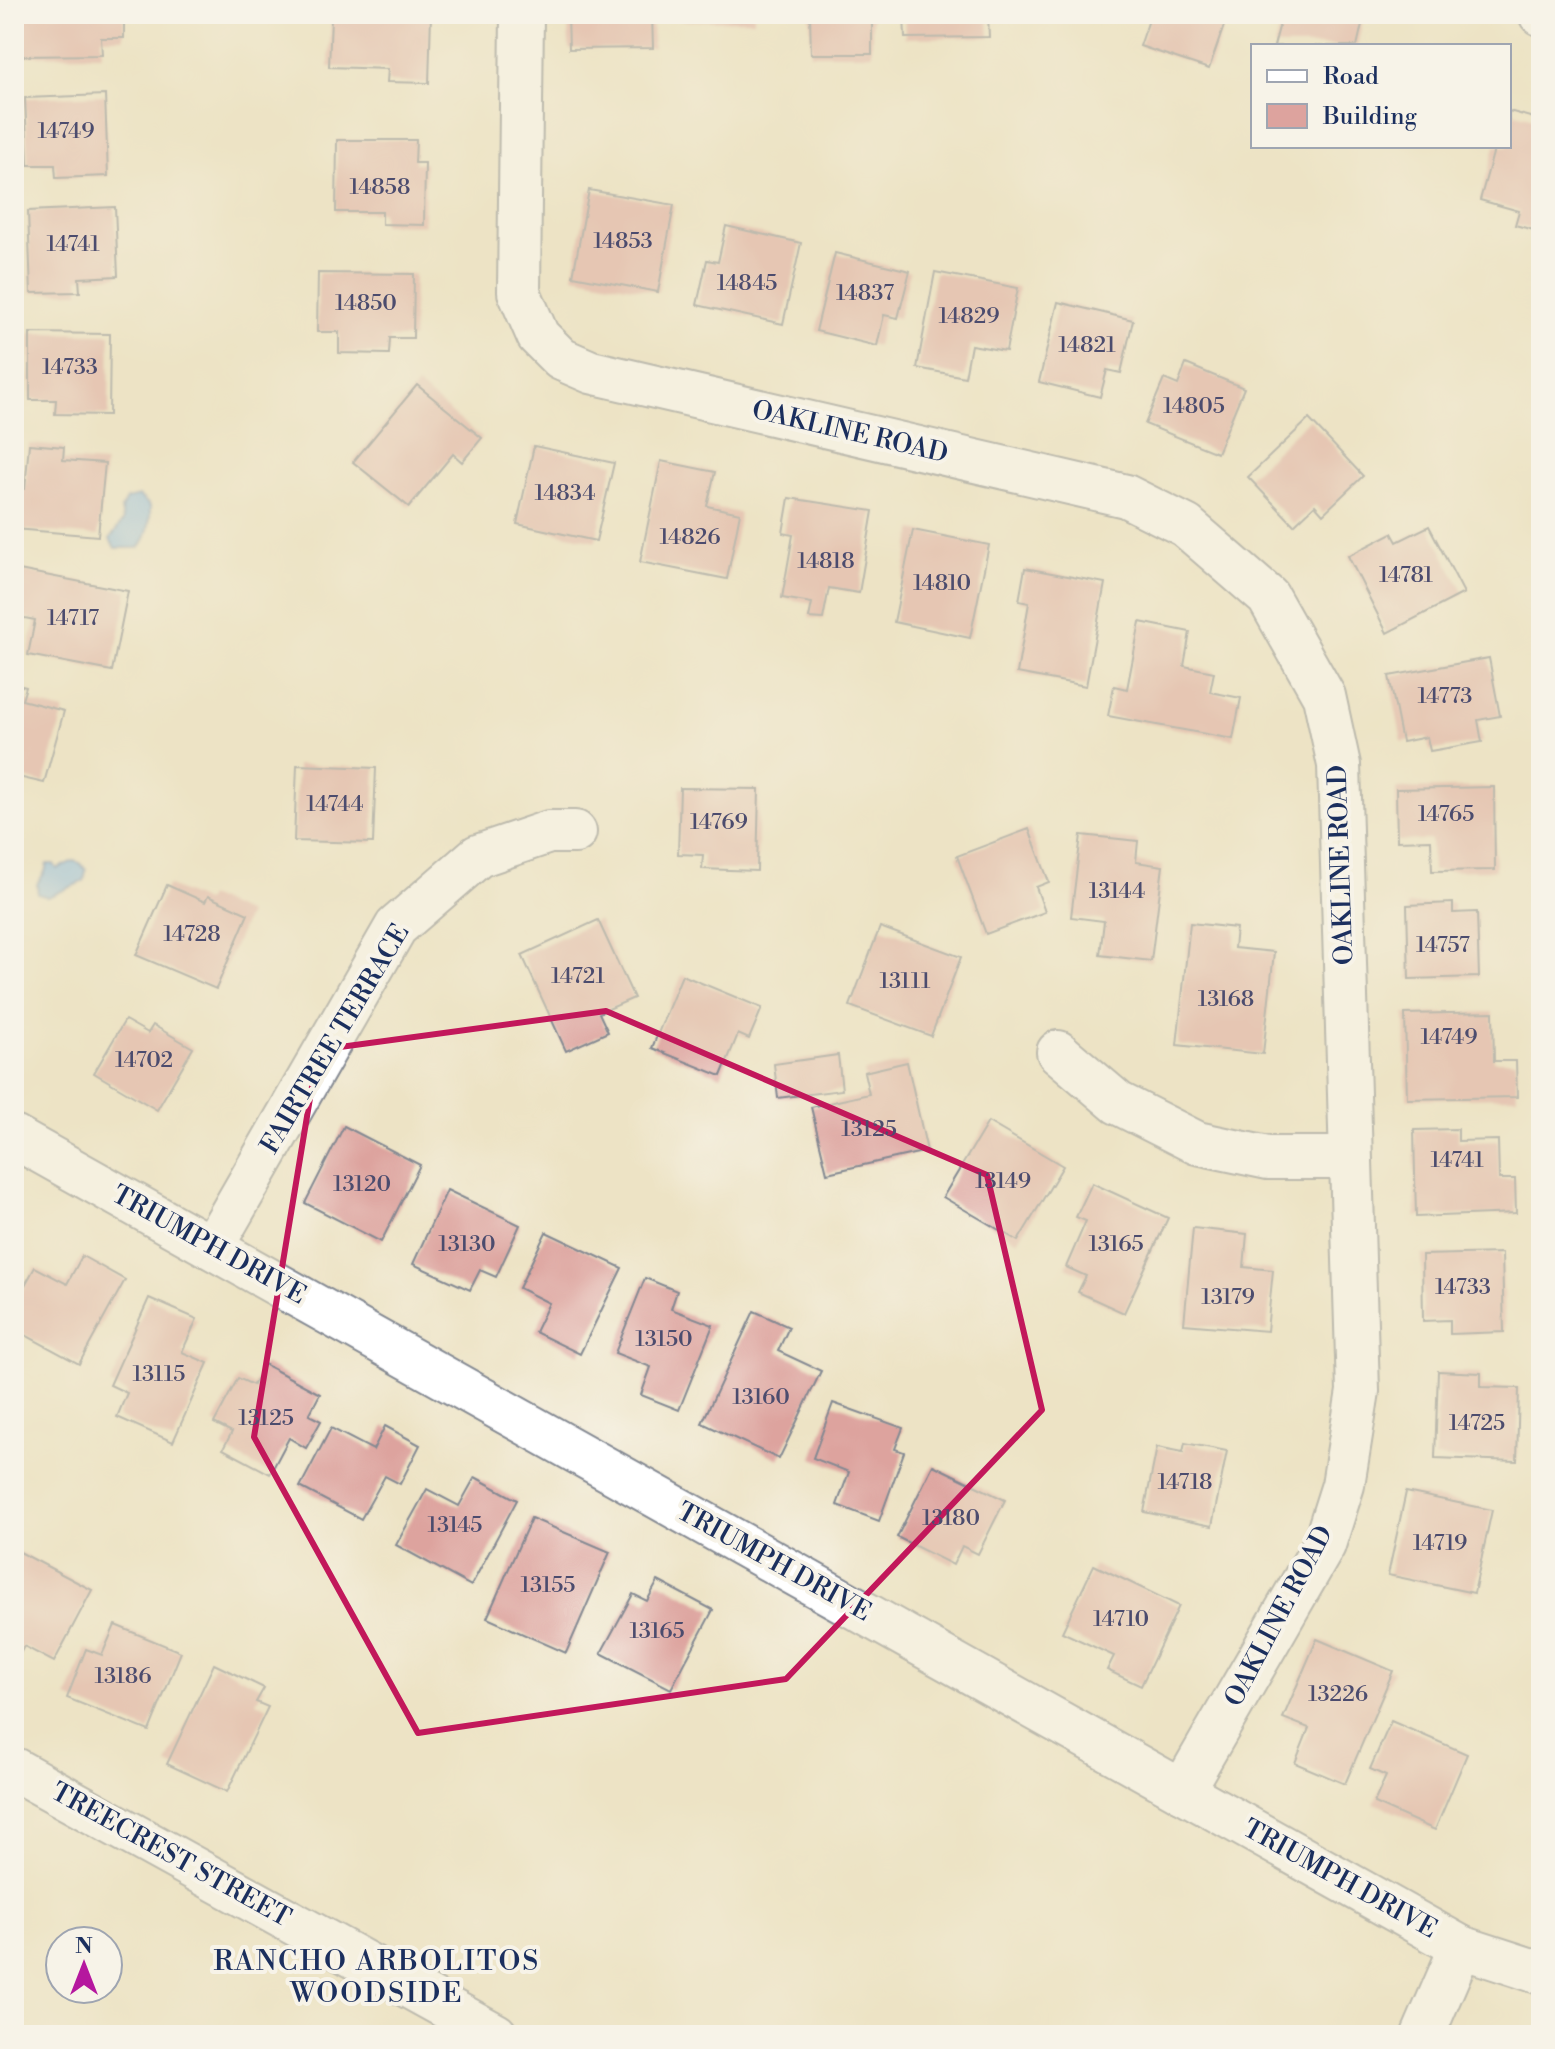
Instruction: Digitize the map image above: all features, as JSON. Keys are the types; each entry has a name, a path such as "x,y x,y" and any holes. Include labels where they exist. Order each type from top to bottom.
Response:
{"street":[{"name":"OAKLINE ROAD","path":"522,14 519,292 538,336 561,359 591,372 1126,496 1186,526 1268,597 1324,696 1339,765 1358,1391 1343,1485 1324,1545 1182,1791"},
{"name":"FAIRTREE TERRACE","path":"212,1247 396,927 478,856 549,832 575,832"},
{"path":"1058,1052 1118,1103 1197,1143 1268,1158 1350,1158"},
{"name":"TRIUMPH DRIVE","path":"14,1137 1461,1947 1541,1973"},
{"name":"TREECREST STREET","path":"14,1769 496,2035"},
{"path":"1423,2035 1461,1947"}],"highlighted area":[{"path":"606,1011 987,1175 1042,1410 786,1679 418,1733 254,1437 318,1050"}],"water":[{"path":"139,496 150,506 145,539 139,548 115,548 110,539 123,521 121,509 126,499"},
{"path":"73,861 86,870 84,881 48,897 38,894 37,884 47,864 54,864 57,869"}],"building":[{"path":"18,14 124,14 124,38 101,38 102,55 19,56"},
{"path":"346,14 431,14 429,83 387,82 388,69 329,67 331,18 346,18"},
{"path":"568,14 652,14 653,48 569,49"},
{"path":"680,14 754,14 754,20 680,21"},
{"path":"810,14 872,14 872,54 811,54"},
{"path":"904,14 988,14 989,37 905,38"},
{"path":"1151,14 1228,14 1209,69 1140,46"},
{"path":"1305,14 1339,14 1363,20 1357,44 1275,44 1282,16 1303,21"},
{"path":"105,95 108,176 56,178 55,165 28,165 25,98"},
{"path":"1511,112 1541,120 1541,232 1515,225 1519,211 1480,200 1494,148 1511,148"},
{"path":"337,140 416,140 415,163 425,163 424,225 382,224 382,212 336,212"},
{"path":"589,190 674,205 658,292 573,276"},
{"path":"115,207 118,276 79,278 80,292 31,293 28,211"},
{"path":"726,226 801,243 783,324 697,305 707,260 718,262"},
{"path":"835,253 910,271 898,318 884,315 877,346 816,331"},
{"path":"935,272 1018,288 1006,351 971,345 965,377 917,368"},
{"path":"318,273 414,274 413,338 390,338 389,354 339,353 339,332 317,332"},
{"path":"1058,302 1133,320 1121,373 1107,370 1100,397 1039,382"},
{"path":"30,333 110,334 109,415 55,414 56,400 30,400"},
{"path":"1186,364 1244,388 1217,453 1145,424 1164,379 1178,385"},
{"path":"417,385 482,438 462,462 453,454 409,507 353,462"},
{"path":"1309,419 1363,476 1323,514 1315,505 1294,525 1248,477"},
{"path":"29,444 64,447 63,460 105,463 98,536 14,529 16,489 25,489"},
{"path":"534,446 614,463 596,541 517,524"},
{"path":"661,461 715,472 707,506 740,513 727,579 640,562"},
{"path":"789,498 873,511 859,593 829,588 823,619 809,618 812,603 782,598 793,535 783,533"},
{"path":"1429,526 1464,593 1387,633 1348,556 1392,533 1397,542"},
{"path":"913,530 989,545 970,638 894,622"},
{"path":"1025,568 1105,583 1086,686 1017,673 1029,603 1019,601"},
{"path":"14,569 128,591 112,671 28,655 35,620 14,616"},
{"path":"1140,622 1190,632 1184,666 1214,672 1210,692 1241,698 1233,739 1108,716 1114,686 1127,689"},
{"path":"1489,658 1500,716 1478,720 1482,742 1430,751 1427,737 1402,742 1389,676"},
{"path":"14,684 26,687 22,700 64,711 44,783 14,776"},
{"path":"297,765 376,768 373,843 294,841"},
{"path":"1494,787 1495,870 1432,871 1431,840 1397,841 1396,789"},
{"path":"680,788 759,789 757,871 702,869 703,855 678,854"},
{"path":"1029,829 1049,882 1036,887 1045,912 986,934 957,856"},
{"path":"1081,835 1138,841 1136,862 1163,866 1151,961 1100,955 1104,921 1071,917"},
{"path":"167,885 205,902 208,896 248,914 216,989 136,955"},
{"path":"1453,903 1453,913 1477,912 1479,977 1409,979 1407,905"},
{"path":"598,920 634,998 599,1013 608,1032 566,1051 522,955"},
{"path":"1190,923 1236,928 1234,948 1274,952 1263,1054 1177,1045"},
{"path":"880,927 961,957 931,1036 850,1006"},
{"path":"682,975 762,1008 749,1039 738,1034 721,1076 652,1048"},
{"path":"1493,1012 1494,1061 1516,1061 1517,1097 1407,1099 1405,1014"},
{"path":"125,1020 148,1033 153,1025 193,1048 157,1110 94,1073"},
{"path":"838,1055 842,1090 778,1098 774,1064"},
{"path":"907,1062 927,1151 827,1173 811,1107 869,1094 864,1072"},
{"path":"988,1122 1063,1166 1018,1241 943,1197"},
{"path":"344,1126 420,1165 381,1242 305,1203"},
{"path":"1458,1129 1458,1141 1498,1140 1499,1179 1515,1179 1516,1213 1416,1217 1414,1130"},
{"path":"1092,1183 1168,1218 1124,1313 1078,1292 1086,1276 1066,1267 1086,1221 1076,1217"},
{"path":"447,1190 520,1225 496,1277 480,1270 470,1290 413,1264"},
{"path":"1193,1228 1247,1234 1244,1267 1273,1270 1267,1331 1184,1324"},
{"path":"546,1232 622,1268 580,1354 535,1332 549,1303 519,1288"},
{"path":"1502,1253 1504,1332 1450,1334 1450,1320 1423,1321 1422,1255"},
{"path":"82,1256 125,1280 79,1364 14,1329 14,1305 35,1267 67,1284"},
{"path":"645,1278 677,1291 671,1309 713,1325 679,1410 641,1395 651,1367 615,1353"},
{"path":"149,1298 197,1319 182,1352 208,1363 173,1442 117,1417 127,1393 110,1385"},
{"path":"754,1311 789,1327 778,1351 821,1371 779,1459 702,1423"},
{"path":"264,1364 320,1394 309,1415 321,1421 306,1448 289,1438 270,1474 223,1449 232,1432 214,1423 238,1378 253,1385"},
{"path":"1438,1371 1481,1373 1481,1387 1519,1388 1517,1461 1435,1458"},
{"path":"833,1403 903,1428 895,1449 904,1452 879,1521 837,1505 849,1472 813,1458"},
{"path":"385,1426 420,1445 400,1484 385,1476 361,1519 300,1487 331,1428 373,1450"},
{"path":"1185,1443 1227,1451 1212,1526 1144,1512 1157,1447 1183,1452"},
{"path":"933,1465 1005,1500 978,1554 962,1546 953,1565 897,1537"},
{"path":"475,1477 517,1500 471,1586 396,1545 427,1489 459,1506"},
{"path":"1406,1492 1492,1510 1474,1593 1388,1575"},
{"path":"531,1518 610,1552 566,1653 487,1618"},
{"path":"16,1550 92,1590 54,1662 24,1646 14,1665"},
{"path":"1094,1565 1179,1606 1141,1686 1107,1670 1114,1656 1062,1632"},
{"path":"658,1581 713,1610 671,1689 601,1653 633,1594 647,1601"},
{"path":"115,1625 181,1652 149,1731 67,1698 86,1649 102,1655"},
{"path":"1317,1639 1393,1671 1345,1784 1295,1763 1309,1728 1283,1718"},
{"path":"214,1664 264,1688 256,1702 268,1707 227,1792 167,1764"},
{"path":"1391,1721 1467,1754 1435,1830 1374,1803 1386,1776 1370,1769"}],"district":[{"name":"RANCHO ARBOLITOS WOODSIDE","path":"377,1977"}]}
